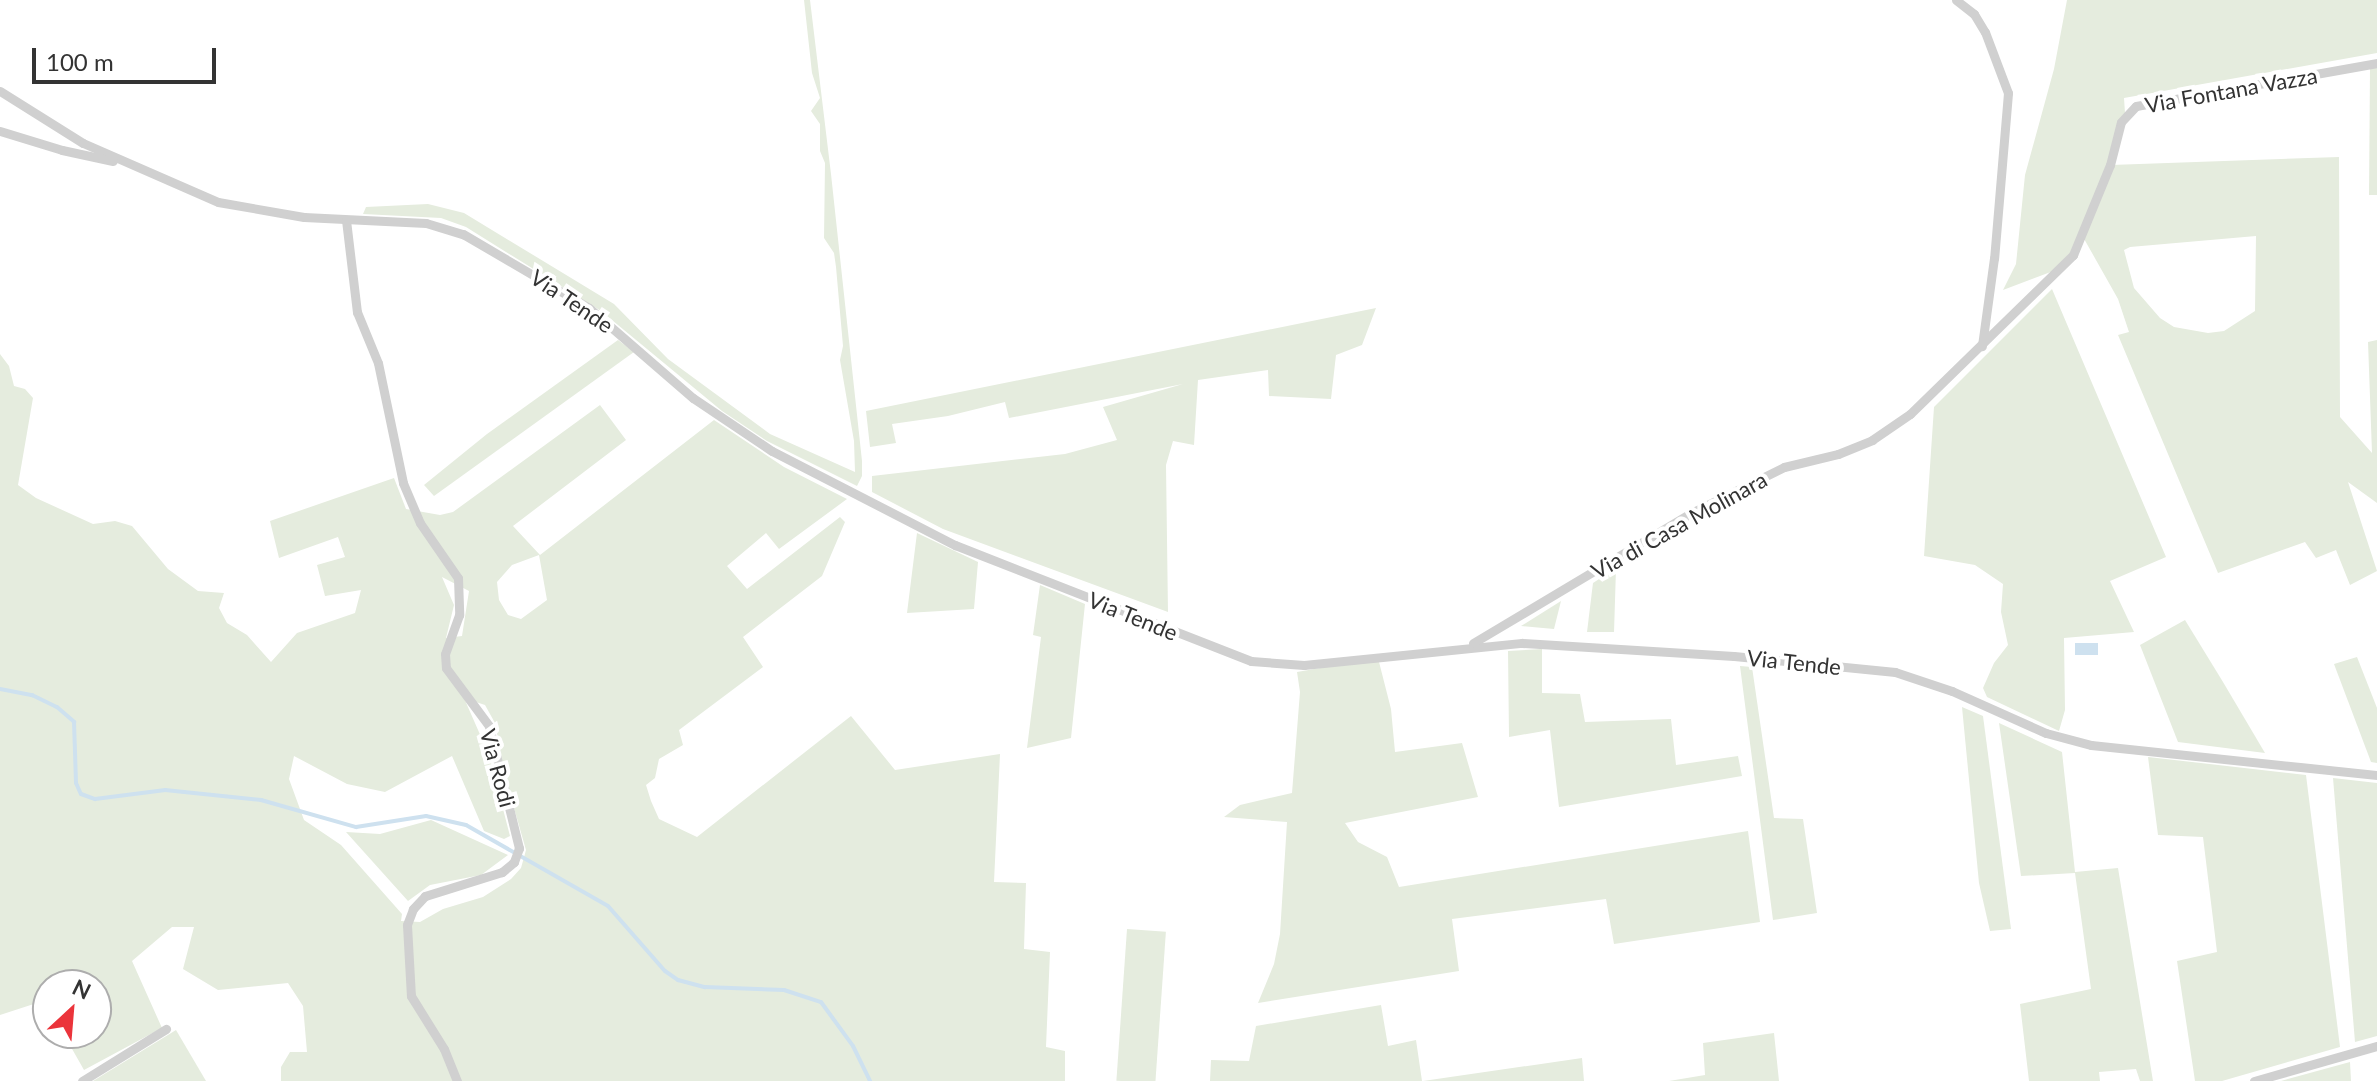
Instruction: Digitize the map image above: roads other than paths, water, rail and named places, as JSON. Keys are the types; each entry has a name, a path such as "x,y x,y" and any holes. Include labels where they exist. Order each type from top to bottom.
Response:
{"street":[{"path":"1956,0 1974,14 1985,32 2008,93 1994,258 1982,346"},
{"name":"Via Fontana Vazza","path":"1982,346 2073,255 2110,165 2121,122 2136,106 2377,63"},
{"name":"Via Tende","path":"0,91 55,127 124,163 189,191 235,206 346,220 426,223 463,234 589,308 693,398 772,451 955,545 1231,655 1269,664 1304,665 1469,645 1538,644 1734,656 1895,672 1952,691 2046,733 2091,745 2377,775"},
{"path":"0,131 62,150 124,163"},
{"name":"Via Rodi","path":"346,220 357,312 378,363 403,483 420,523 458,578 459,615 445,654 446,668 489,726 519,848 507,868 494,875 425,896 413,909 407,925 411,996 444,1049 457,1081"},
{"name":"Via di Casa Molinara","path":"1469,645 1689,514 1784,467 1838,454 1872,440 1932,395 1982,346"},
{"path":"82,1081 166,1029"},
{"path":"2254,1081 2377,1046"}],"water":[{"path":"2075,643 2098,643 2098,655 2075,655"}],"waterway":[{"path":"0,689 32,695 57,707 74,722 76,783 81,794 95,799 165,790 261,800 356,827 426,816 466,825 608,906 665,971 678,980 705,987 784,990 821,1002 853,1046 870,1081"}]}
